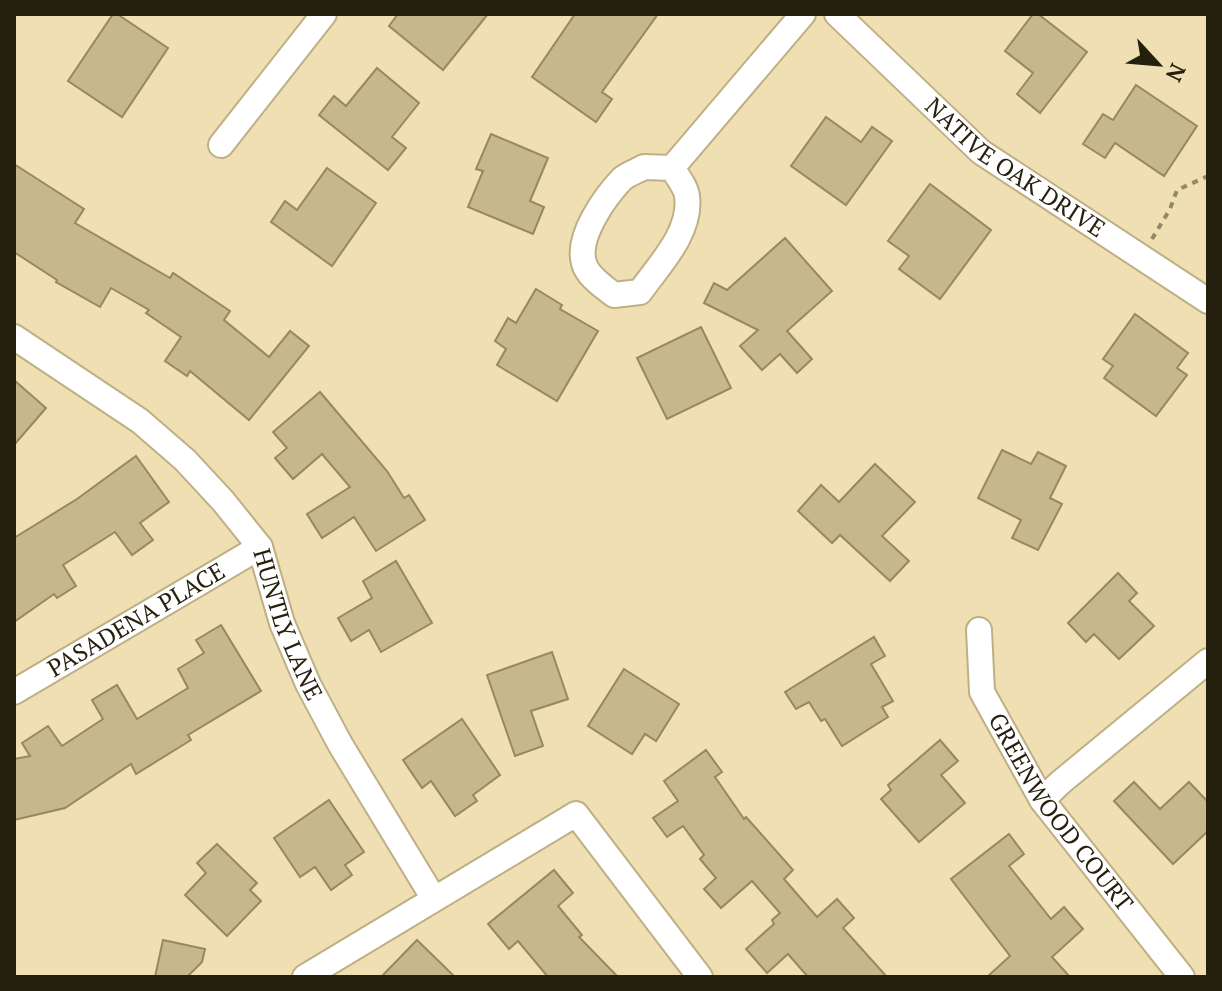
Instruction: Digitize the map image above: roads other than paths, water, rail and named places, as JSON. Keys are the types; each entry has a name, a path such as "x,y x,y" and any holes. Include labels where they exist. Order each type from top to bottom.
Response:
{"street":[{"path":"221,145 324,14"},
{"path":"672,168 803,14"},
{"name":"NATIVE OAK DRIVE","path":"837,14 981,152 1208,301"},
{"path":"644,167 672,168 688,194 678,239 640,292 614,295 597,282 584,265 583,247 588,226 623,178 644,167"},
{"name":"HUNTLY LANE","path":"14,337 140,421 185,460 260,547 282,623 308,684 434,899"},
{"name":"PASADENA PLACE","path":"14,692 260,547"},
{"name":"GREENWOOD COURT","path":"979,630 982,692 1042,800 1182,977"},
{"path":"1042,800 1208,661"},
{"path":"305,977 576,814 700,977"}]}
